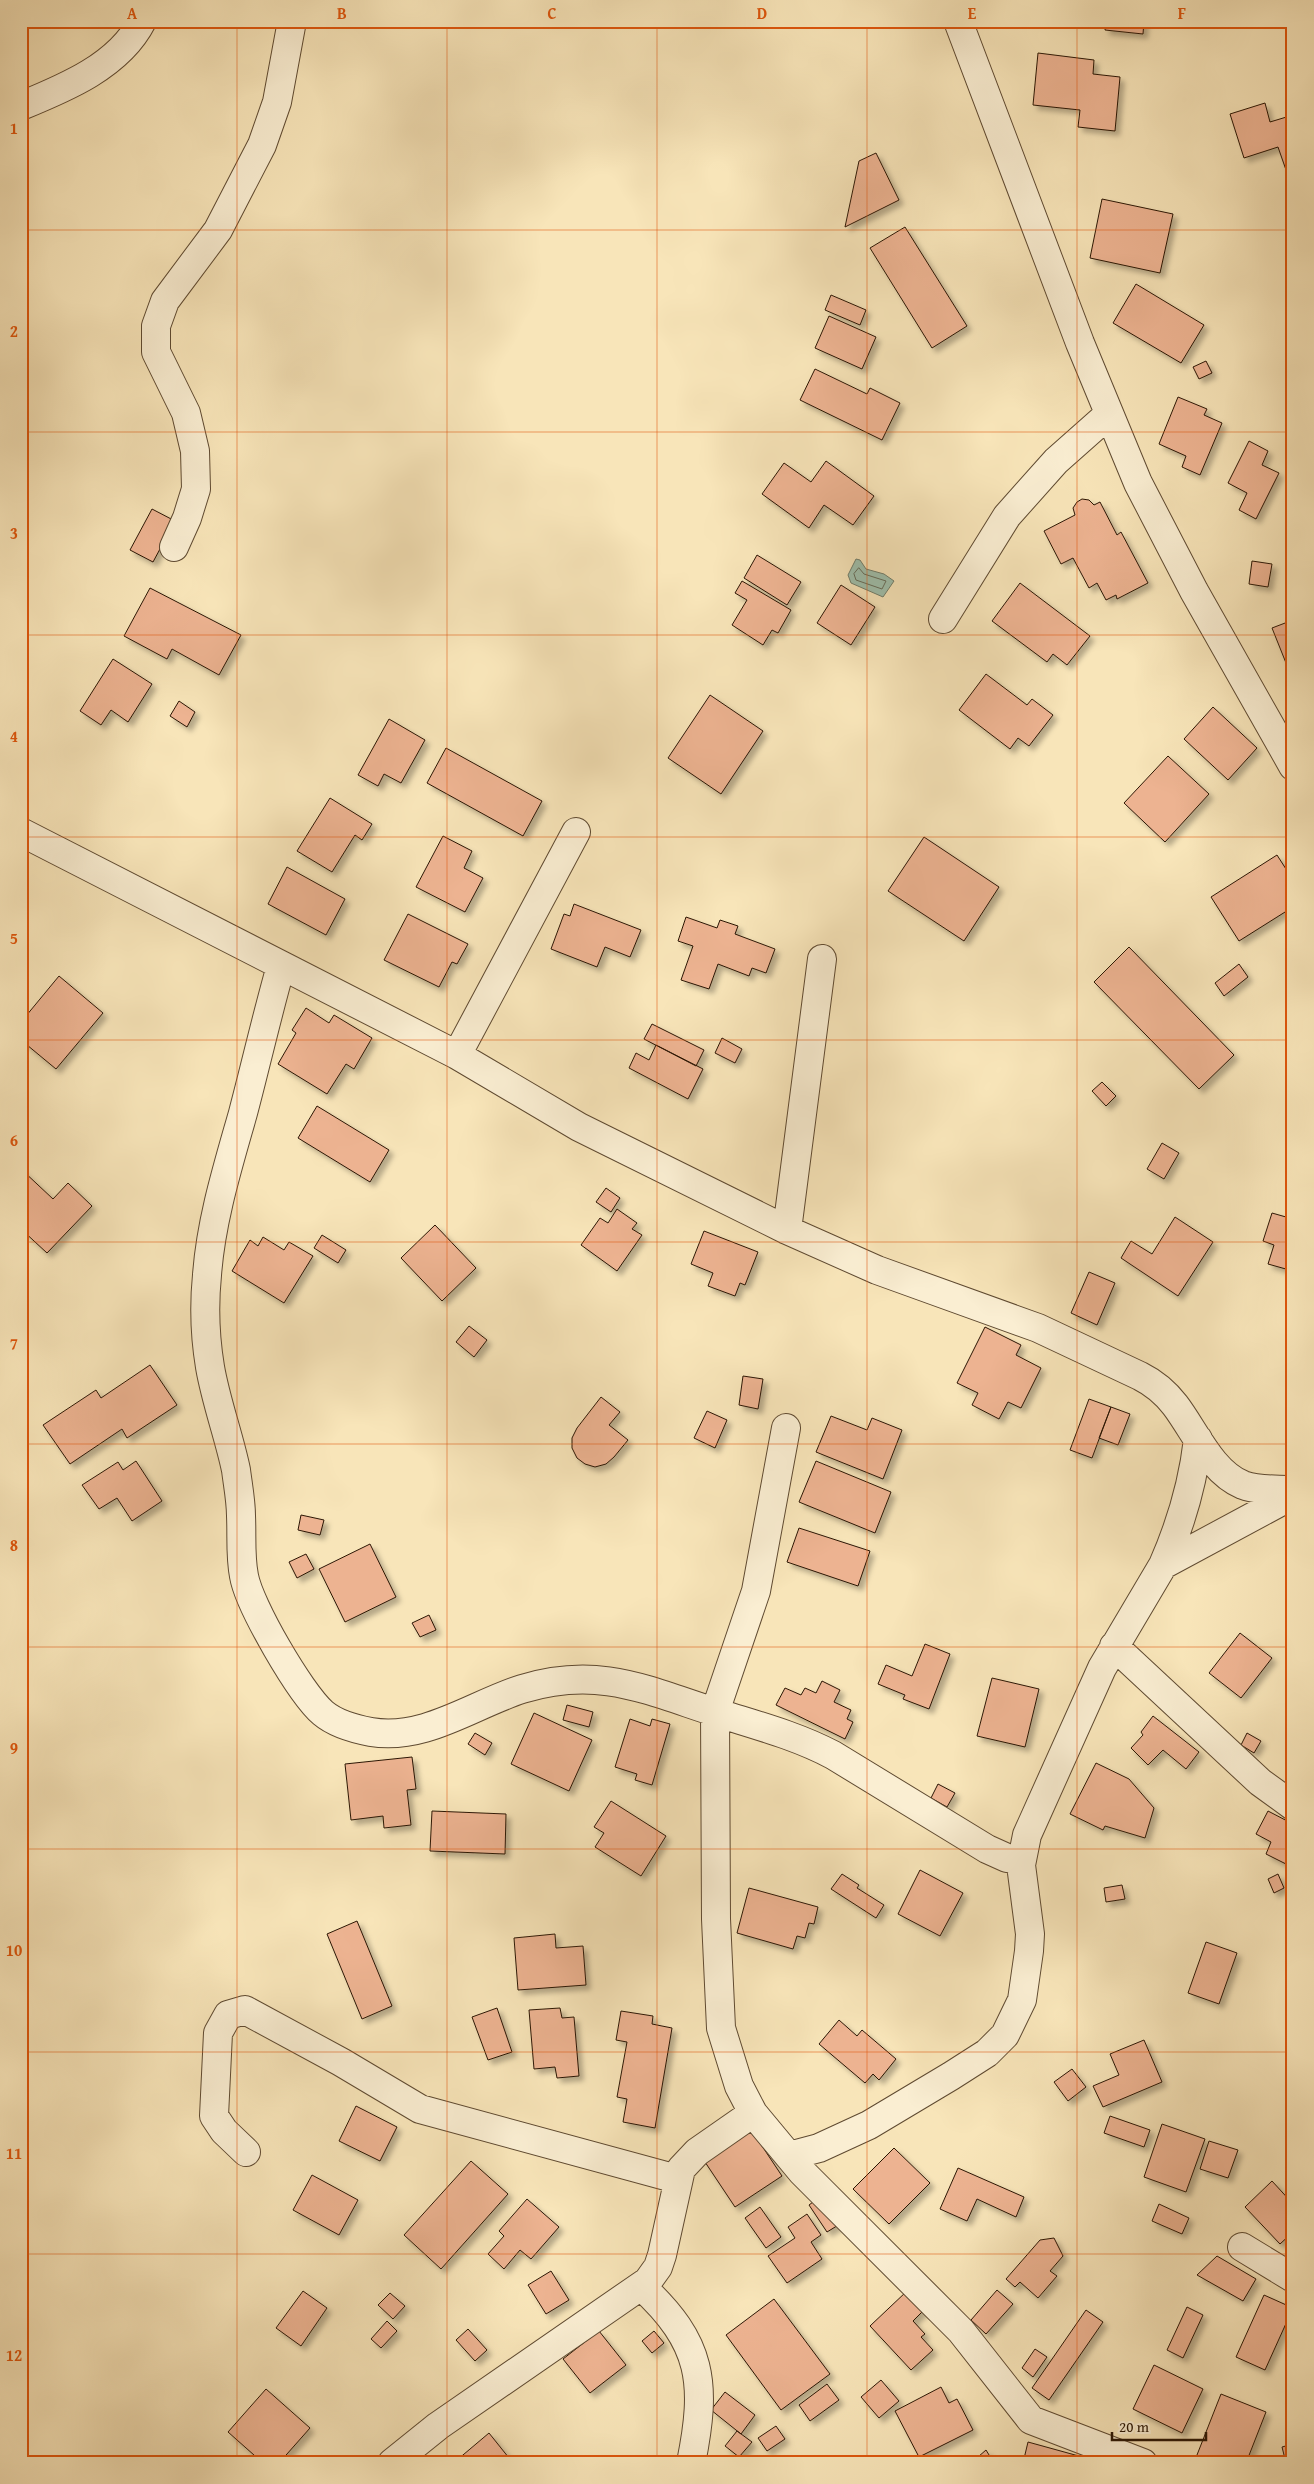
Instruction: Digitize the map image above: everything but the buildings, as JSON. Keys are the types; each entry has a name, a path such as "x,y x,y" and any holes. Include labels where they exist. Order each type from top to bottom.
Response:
{"street":[{"path":"21,106 72,85 113,57 142,21"},
{"path":"174,547 187,518 196,489 195,451 186,413 156,352 156,326 166,301 218,230 262,145 277,102 292,21"},
{"path":"958,21 1108,414 1138,483 1162,531 1293,766"},
{"path":"943,618 1007,516 1056,461 1108,414"},
{"path":"21,832 457,1055 579,1127 787,1230 876,1270 1038,1328 1140,1376 1155,1385 1167,1396 1223,1472 1242,1484 1256,1488 1293,1490"},
{"path":"457,1055 576,832"},
{"path":"787,1230 822,959"},
{"path":"281,966 214,1223 207,1275 206,1301 210,1367 241,1500 244,1580 251,1600 268,1632 301,1686 321,1712 342,1724 370,1732 392,1735 418,1730 520,1690 568,1679 617,1681 780,1732 822,1749 987,1849 1007,1858 1021,1859"},
{"path":"786,1428 756,1591 715,1712 716,1919 721,2028 739,2086 753,2113 812,2184 961,2331 1031,2420 1144,2463"},
{"path":"789,2156 819,2148 870,2125 987,2053 1006,2036 1022,2000 1029,1951 1030,1934 1021,1859 1036,1813 1088,1697 1114,1646 1163,1565 1186,1506 1197,1457 1198,1439"},
{"path":"1163,1565 1293,1495"},
{"path":"1114,1646 1260,1782 1293,1806"},
{"path":"246,2152 224,2131 214,2116 218,2033 228,2015 245,2010 341,2062 420,2109 677,2179"},
{"path":"392,2463 438,2426 641,2286 658,2267 677,2179 686,2161 753,2113"},
{"path":"1242,2247 1293,2278"},
{"path":"641,2286 664,2308 678,2327 690,2346 697,2366 699,2408 691,2463"}],"water":[{"path":"856,559 860,560 866,569 884,574 894,581 883,597 851,583 848,575"}]}
